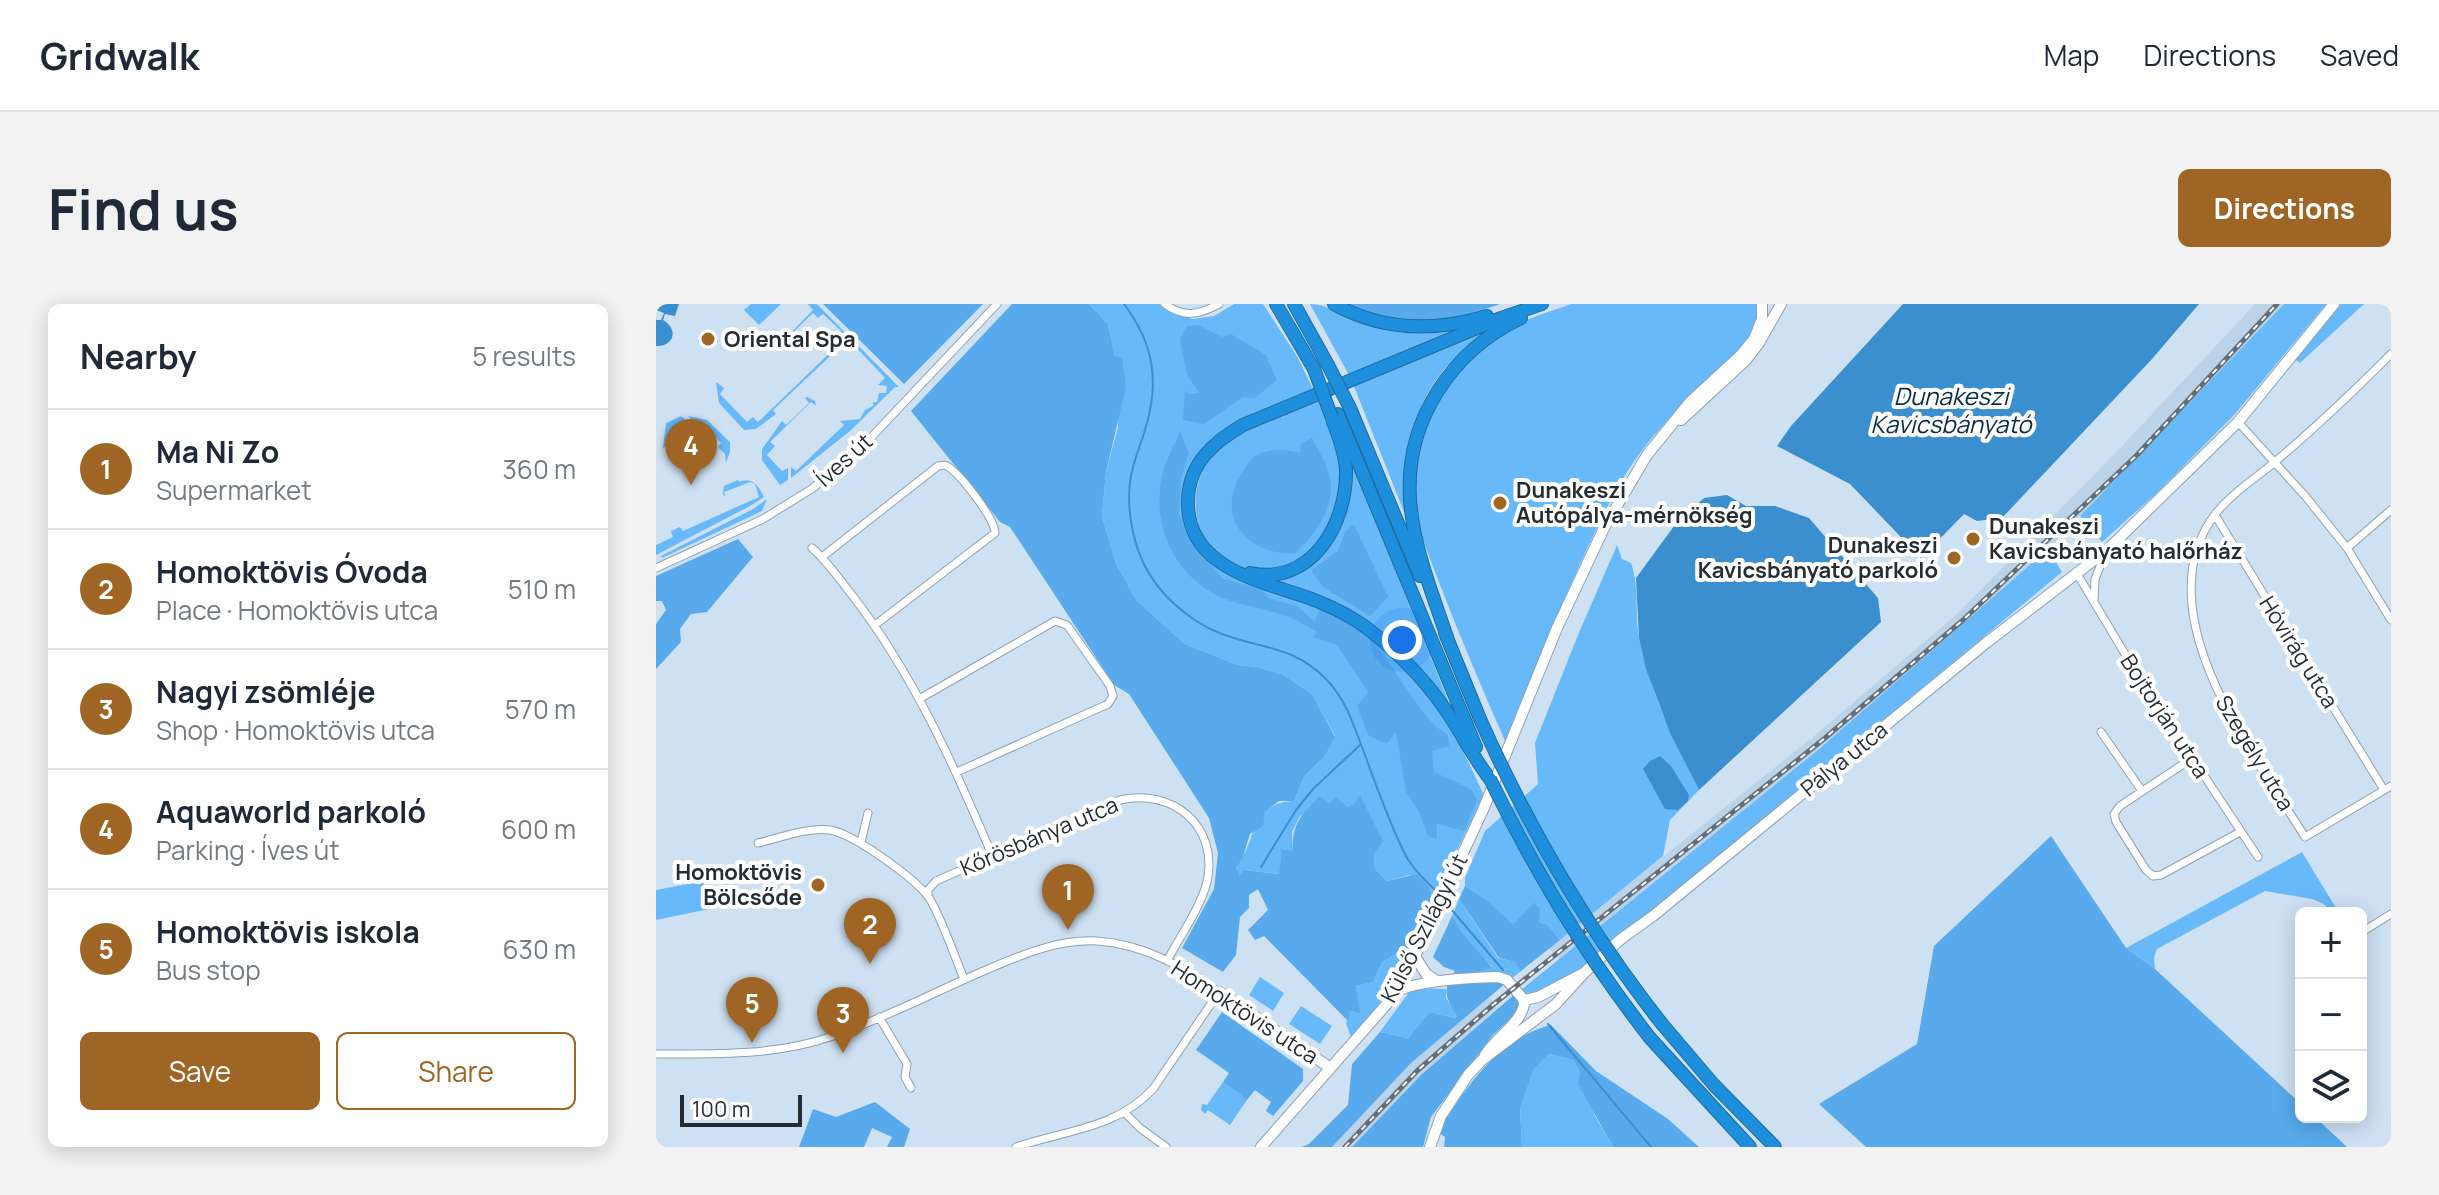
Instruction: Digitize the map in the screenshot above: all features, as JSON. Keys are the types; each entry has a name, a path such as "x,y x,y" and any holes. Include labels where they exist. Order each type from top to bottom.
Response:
{"highway":[{"path":"1276,304 1340,413 1448,640 1515,795 1560,878 1605,948 1662,1024 1714,1085 1775,1147"},
{"path":"1294,304 1328,365 1340,413 1466,735 1525,852 1562,915 1614,992 1650,1038 1750,1147"},
{"path":"1334,304 1375,322 1423,328 1471,321 1542,304"},
{"path":"1448,640 1423,563 1410,501 1413,456 1418,435 1437,390 1467,353 1501,328 1549,304"},
{"path":"1466,735 1418,674 1358,620 1309,598 1243,577 1217,560 1194,528 1188,500 1192,476 1200,460 1217,441 1243,425 1524,306"},
{"path":"1217,560 1239,570 1268,575 1294,569 1318,552 1334,529 1344,492 1346,470 1340,413"}],"street":[{"name":"Íves út","path":"656,568 763,519 813,488 863,446 997,304"},
{"path":"1165,304 1183,314 1192,314 1219,304"},
{"path":"1665,432 1690,402 1754,339 1762,319 1762,304"},
{"path":"1665,432 1695,409 1746,360 1781,304"},
{"name":"Pálya utca","path":"1585,972 1621,939 2107,550 2238,422 2334,304"},
{"name":"Szegély utca","path":"2387,788 2305,837 2221,700 2203,653 2190,595 2191,573 2199,543 2215,515 2232,495 2274,463 2391,354"},
{"path":"2238,422 2347,548 2391,620"},
{"name":"Külső Szilágyi út","path":"1261,1147 1329,1067 1371,1025 1406,972 1483,810 1557,628 1597,542 1636,471 1665,432"},
{"path":"822,557 938,466 951,469 973,495 994,523 995,533 875,625"},
{"path":"2347,548 2391,510"},
{"name":"Hóvirág utca","path":"2215,515 2387,788"},
{"path":"812,548 875,625 921,698 992,855"},
{"name":"Pálya utca","path":"2094,602 2095,584 2107,550"},
{"name":"Bojtorján utca","path":"2076,572 2191,759 2258,857"},
{"path":"2084,587 2095,584"},
{"path":"921,698 1055,621 1067,625 1110,686 1113,696 1108,704 957,772"},
{"path":"2101,732 2142,791"},
{"path":"2191,759 2120,806 2114,814 2146,870 2153,876 2161,875 2240,832"},
{"name":"Kőrösbánya utca","path":"928,896 928,890 936,881 992,855 1120,800 1148,797 1173,805 1193,820 1208,849 1209,866 1203,893 1167,961"},
{"path":"861,842 868,813"},
{"path":"758,843 808,831 828,830 849,835 861,842 928,896 964,979"},
{"path":"2367,929 2391,914"},
{"name":"Homoktövis utca","path":"656,1054 735,1054 779,1049 830,1037 1045,948 1076,942 1108,942 1151,953 1167,961 1219,992 1329,1067"},
{"path":"1415,956 1426,974 1440,983"},
{"path":"1406,972 1426,982"},
{"path":"1524,1000 1538,997 1585,972"},
{"path":"1482,1060 1551,1009 1585,972"},
{"path":"1394,992 1426,982 1503,978 1524,1000 1525,1007 1517,1019 1492,1044 1449,1100 1433,1133 1430,1147"},
{"path":"1016,1147 1125,1113 1153,1089 1219,992"},
{"path":"879,1017 907,1064 905,1077 911,1088"},
{"path":"1125,1113 1166,1147"}],"shaded area":[{"path":"751,304 781,304 759,325 744,310"},
{"path":"808,304 817,304 899,387 895,387 850,431 791,478 791,467 796,471 844,425 840,421 860,419 865,410 873,406 873,402 877,402 879,393 886,393 887,386 878,385 885,378 853,344 848,348 843,344 773,410 776,414 756,429 744,430 719,403 716,382 724,388 720,394 747,422 753,417 758,422 841,342 836,336 841,331 823,314 818,318 813,313 780,345 783,350 776,348 813,310"},
{"path":"823,304 983,304 904,384"},
{"path":"1012,304 1089,304 1108,324 1115,356 1122,358 1126,387 1106,472 1102,516 1116,564 1137,601 1185,644 1238,665 1284,675 1313,695 1335,737 1325,756 1304,777 1294,801 1279,801 1265,812 1263,826 1250,834 1242,860 1236,867 1240,876 1244,870 1279,874 1282,850 1293,851 1294,833 1299,820 1320,796 1329,803 1336,797 1346,806 1354,804 1360,795 1383,841 1374,853 1375,869 1387,881 1417,874 1430,888 1433,899 1414,944 1382,962 1373,982 1356,986 1360,1013 1350,1011 1348,1021 1264,936 1255,940 1248,930 1268,910 1258,889 1249,895 1249,908 1240,917 1236,955 1223,972 1182,948 1214,889 1218,853 1209,818 1129,694 1114,685 1010,527 1000,522 911,411"},
{"path":"1089,304 1159,304 1173,314 1193,319 1214,316 1234,304 1263,304 1298,358 1314,391 1213,439 1196,463 1185,511 1225,572 1253,585 1338,614 1386,647 1446,715 1484,795 1433,899 1430,888 1409,875 1387,881 1375,869 1374,853 1354,804 1329,803 1300,816 1292,832 1293,851 1279,874 1245,870 1240,877 1236,867 1261,816 1279,803 1294,801 1304,777 1325,756 1335,736 1313,695 1284,675 1238,665 1185,644 1137,601 1116,564 1102,516 1106,472 1118,427 1115,356 1108,324"},
{"path":"1310,304 1396,331 1462,328 1349,375"},
{"path":"1347,304 1500,304 1441,320 1406,321"},
{"name":"Dunakeszi Autópálya-mérnökség","path":"1571,304 1758,304 1758,311 1753,330 1739,353 1665,423 1643,449 1617,489 1571,584 1506,743 1425,545 1417,514 1416,477 1420,450 1439,401 1471,358 1514,326"},
{"path":"2255,304 2284,304 2048,549 1818,750 1559,961 1549,948 1813,737 1957,614 2123,445"},
{"path":"2284,304 2326,304 2235,414 2159,491 2102,542 2080,516"},
{"path":"2341,304 2364,304 2300,363 2295,359"},
{"path":"1198,325 1222,337 1231,334 1266,355 1277,380 1255,398 1243,397 1204,424 1183,420 1185,391 1199,393 1187,375 1180,339 1187,326"},
{"path":"1488,328 1447,366 1423,403 1408,463 1410,527 1353,384"},
{"path":"807,397 815,401 816,406 811,402 770,442 775,446 767,455 782,471 788,468 788,480 780,485 762,460 762,449 782,421 786,425 809,403"},
{"path":"1320,398 1341,468 1337,509 1329,528 1317,545 1285,568 1265,571 1244,569 1225,561 1211,548 1196,515 1200,477 1208,460 1221,446 1243,431"},
{"path":"681,416 693,426 663,448 666,423"},
{"path":"688,416 707,420 730,442 726,463 725,454 718,447 721,443 705,426 701,429"},
{"path":"1180,432 1189,453 1181,479 1179,513 1187,535 1223,579 1262,589 1268,598 1297,606 1314,621 1320,610 1351,626 1371,641 1429,719 1448,735 1449,746 1432,751 1434,772 1471,789 1477,800 1464,831 1437,824 1437,839 1428,836 1419,812 1406,792 1396,732 1387,744 1368,735 1357,706 1368,692 1337,645 1313,637 1317,632 1289,617 1217,595 1193,579 1181,566 1165,535 1159,501 1165,465"},
{"path":"1312,438 1329,474 1328,507 1317,528 1295,553 1263,548 1240,530 1234,518 1234,489 1246,466 1257,455 1278,450 1300,453 1301,444"},
{"path":"1349,455 1446,701 1421,670 1375,627 1271,579 1306,567 1329,544 1341,517","holes":["1345,533 1370,615 1311,570 1337,551"]},
{"path":"738,480 739,482 748,481 755,484 750,482 724,492 726,497 723,494 724,486"},
{"path":"755,484 764,497 656,555 656,545 673,537 671,531 680,527 683,531 759,497"},
{"path":"767,499 762,511 662,558 661,556"},
{"path":"1354,524 1388,597 1370,616 1323,587 1311,570 1337,551 1345,532"},
{"path":"738,539 753,557 707,612 691,614 680,629 681,642 656,669 656,624 666,610 662,601 656,601 656,576"},
{"path":"1617,545 1622,559 1631,563 1634,573 1638,632 1650,681 1699,790 1670,820 1663,856 1560,940 1548,925 1539,922 1534,902 1513,926 1487,900 1465,886 1465,878 1485,831 1538,784 1535,743"},
{"path":"2048,549 2062,572 1660,905 1618,935 1582,969 1528,996 1521,990 1818,750"},
{"path":"2051,836 2126,948 2155,969 2295,1098 2295,1123 2321,1123 2347,1147 1866,1147 1819,1104 1917,1044 1934,946"},
{"path":"2302,852 2335,907 2327,907 2312,899 2265,891 2157,949 2155,969 2126,948"},
{"path":"703,881 709,909 656,920 656,890"},
{"path":"1465,886 1487,900 1513,925 1534,902 1540,909 1539,922 1548,925 1560,940 1521,971 1515,962 1499,958 1459,899"},
{"path":"1459,899 1498,958 1516,962 1521,971 1506,983 1474,977 1477,972 1492,967 1465,938 1452,916"},
{"path":"1452,916 1464,936 1492,968 1477,972 1474,977 1506,983 1411,1063 1332,1147 1302,1147 1309,1144 1348,1105 1352,1064 1380,1032 1408,1038 1429,1012 1457,1016 1447,994 1448,983 1455,971 1444,967 1433,957"},
{"path":"1414,944 1377,1007 1351,1037 1346,1023 1350,1011 1359,1012 1356,986 1373,982 1382,962"},
{"path":"1260,977 1284,993 1273,1011 1249,995"},
{"path":"1412,988 1446,989 1446,998 1457,1015 1455,1018 1429,1012 1408,1038 1380,1032"},
{"path":"1516,993 1522,1008 1493,1035 1431,1117 1423,1147 1352,1147 1422,1074"},
{"path":"1489,996 1497,1008 1422,1074 1352,1147 1332,1147 1411,1063"},
{"path":"1301,1006 1332,1026 1320,1044 1289,1024"},
{"path":"1222,1012 1303,1069 1303,1081 1273,1116 1266,1111 1271,1102 1255,1090 1247,1100 1223,1082 1229,1073 1196,1050"},
{"path":"1551,1025 1596,1071 1668,1119 1699,1147 1613,1147 1578,1084 1580,1072 1573,1060 1549,1054 1534,1069 1520,1109 1522,1147 1444,1147 1445,1137 1438,1132 1485,1067 1515,1041"},
{"path":"1549,1054 1573,1060 1595,1116 1613,1147 1522,1147 1520,1109 1534,1069"},
{"path":"1223,1082 1247,1100 1230,1125 1208,1110 1205,1114 1201,1110 1202,1104 1207,1105"},
{"path":"875,1102 910,1129 904,1147 887,1147 892,1137 872,1128 864,1147 799,1147 813,1109 836,1117"}],"water":[{"path":"656,304 679,304 675,316 665,314 663,320 673,332 670,341 662,346 656,346 656,320 661,320 664,313 656,310"},
{"name":"Dunakeszi Kavicsbányató","path":"1903,304 2199,304 2152,359 2002,518 1977,521 1964,514 1921,558 1850,484 1777,446 1791,426"},
{"path":"1727,495 1746,506 1775,506 1809,518 1878,598 1881,622 1699,790 1670,733 1646,669 1639,638 1636,578 1677,522 1704,498"},
{"path":"1660,756 1671,766 1689,795 1688,801 1678,810 1665,809 1643,769"}],"waterway":[{"path":"1124,304 1148,349 1153,380 1150,412 1132,469 1129,492 1133,532 1149,574 1169,599 1194,620 1222,634 1295,656 1325,678 1351,719 1405,854 1436,891"},
{"path":"1261,867 1296,810 1313,789 1360,745"},
{"path":"1451,909 1503,970"},
{"path":"1548,1024 1651,1147"}],"railway":[{"path":"1345,1147 1418,1070 1494,1004 1825,738 1963,620 2137,455 2277,304"}],"place":[{"name":"Oriental Spa","path":"708,339"},
{"name":"Aquaworld parkoló","path":"691,485"},
{"name":"Dunakeszi Autópálya-mérnökség","path":"1500,503"},
{"name":"Dunakeszi Kavicsbányató halőrház","path":"1973,539"},
{"name":"Dunakeszi Kavicsbányató parkoló","path":"1954,558"},
{"name":"Homoktövis Bölcsőde","path":"818,885"},
{"name":"Ma Ni Zo","path":"1068,930"},
{"name":"Homoktövis Óvoda","path":"870,964"},
{"name":"Homoktövis iskola","path":"752,1043"},
{"name":"Nagyi zsömléje","path":"843,1053"}]}
